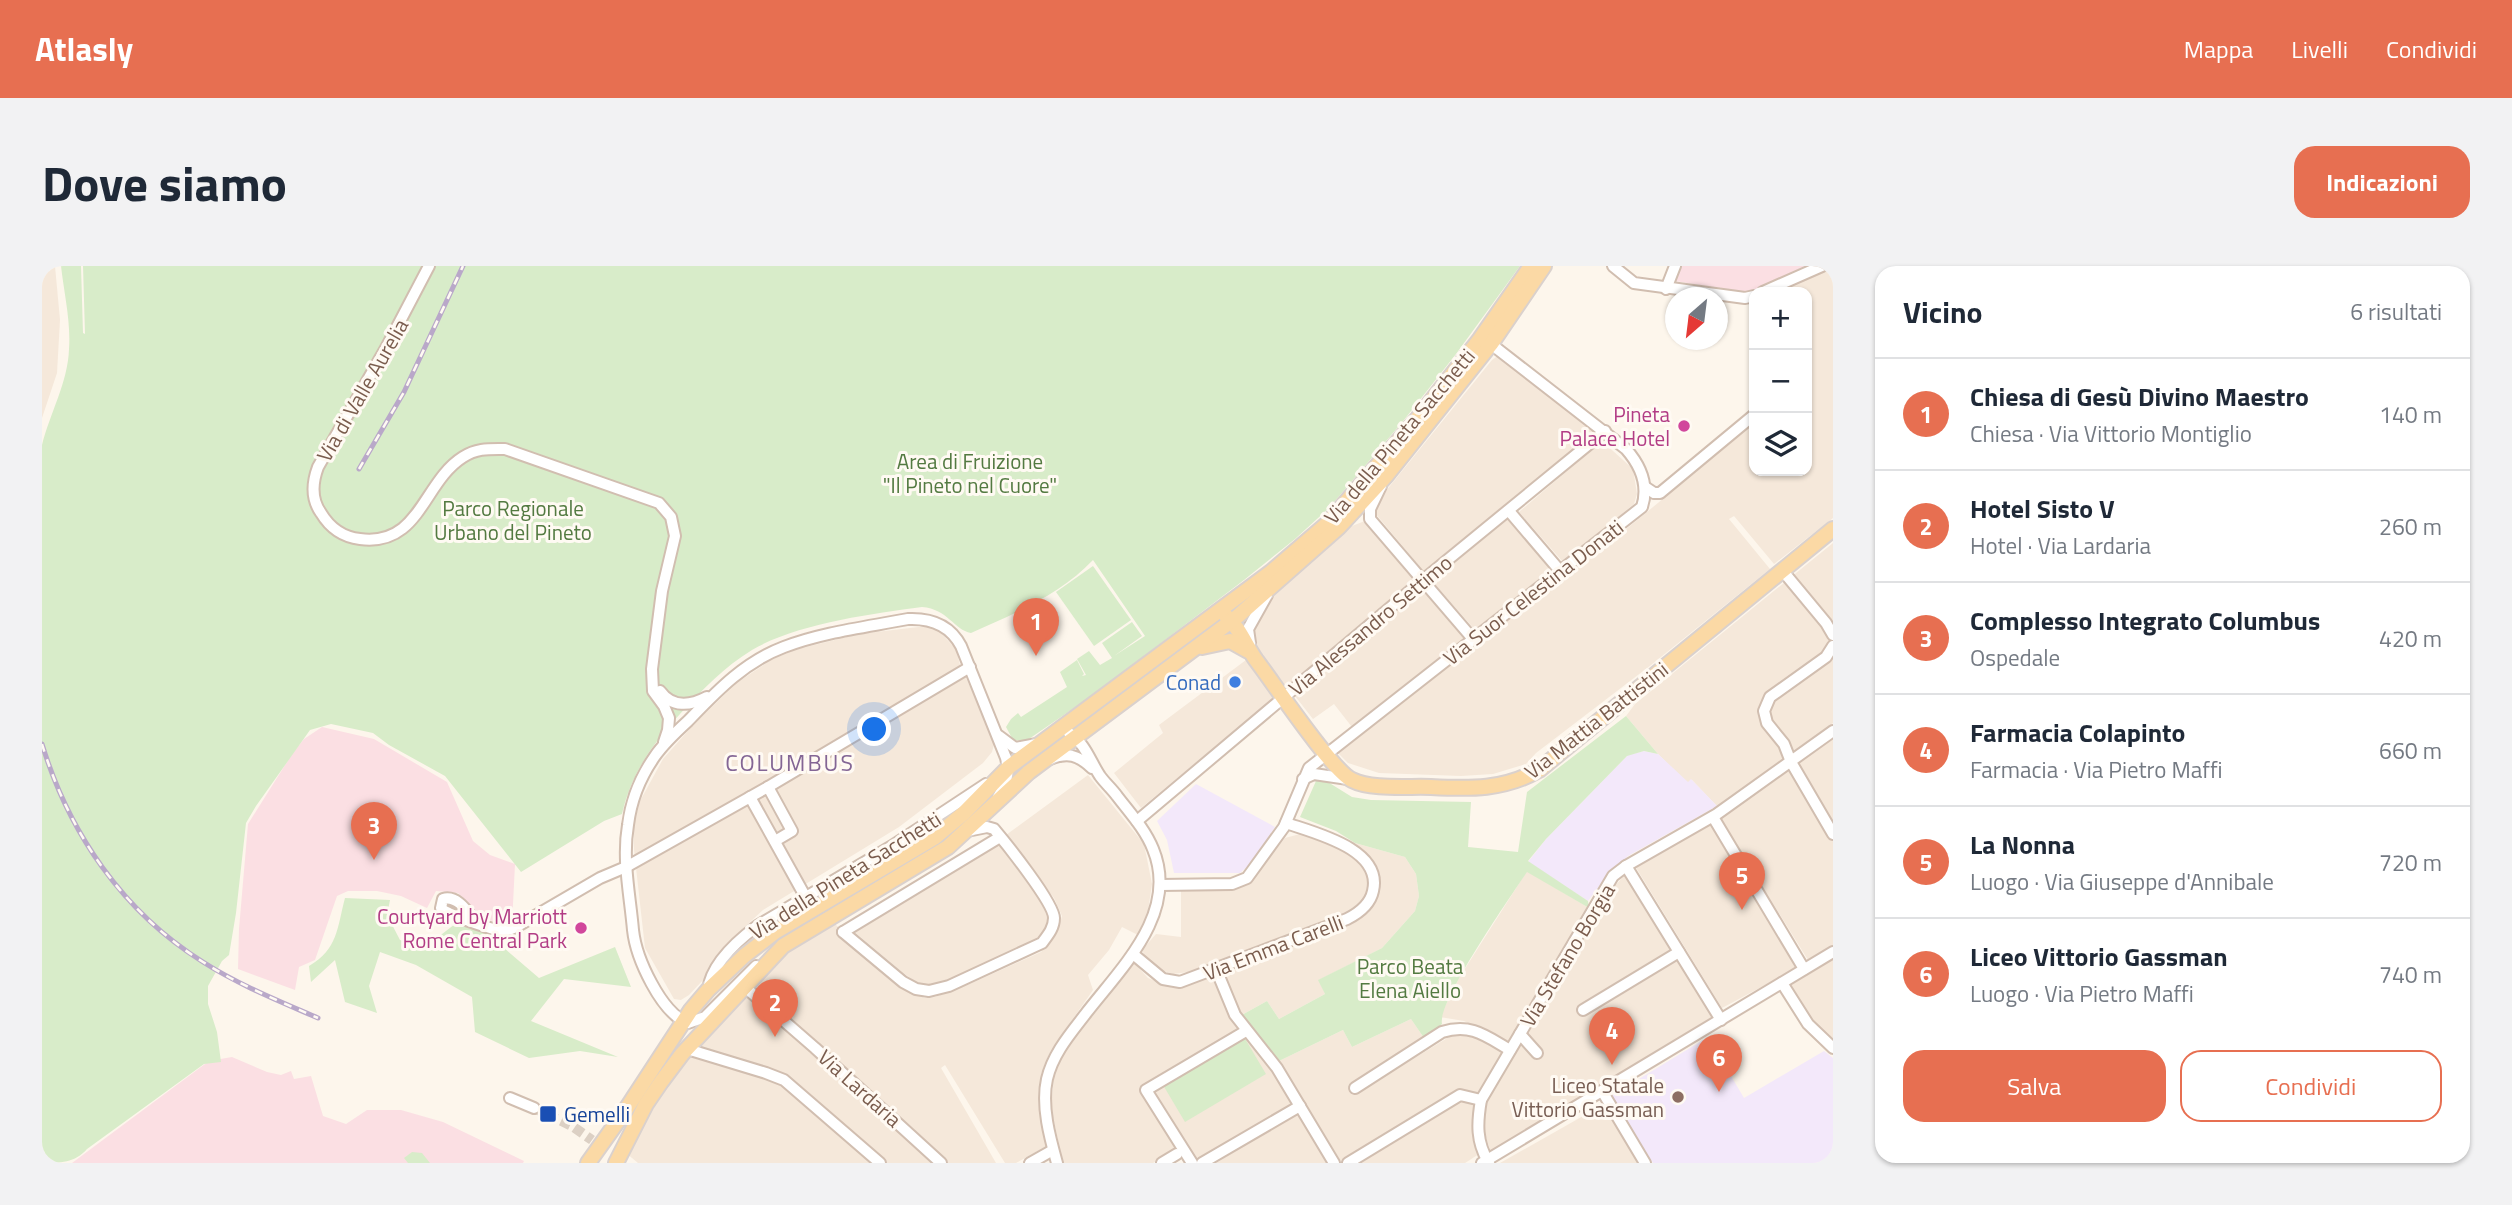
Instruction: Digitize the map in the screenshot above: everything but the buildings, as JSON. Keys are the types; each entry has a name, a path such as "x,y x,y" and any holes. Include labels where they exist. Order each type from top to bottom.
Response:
{"main road":[{"name":"Via della Pineta Sacchetti","path":"588,1163 683,1021 708,990 744,956 769,936 941,833 1004,771 1293,555 1353,496 1457,369 1531,266"},
{"name":"Via della Pineta Sacchetti","path":"616,1163 651,1095 687,1049 783,946 942,852 1037,765 1232,621 1339,527 1386,477 1491,344 1544,266"},
{"name":"Via Mattia Battistini","path":"1350,780 1379,785 1478,788 1502,786 1521,780 1552,759 1833,528"},
{"path":"1215,614 1227,616 1232,621 1254,656 1325,753 1350,780"},
{"name":"Via della Pineta Sacchetti","path":"1194,650 1218,642 1232,641 1254,656"}],"street":[{"name":"Via di Valle Aurelia","path":"429,266 313,478 313,496 319,511 334,530 352,538 375,541 397,533 413,519 448,471 462,458 480,449 505,449 653,499 669,513 675,536 661,602 652,677"},
{"name":"Via della Pineta Sacchetti","path":"1532,285 1551,266"},
{"path":"1613,266 1634,283 1665,289"},
{"path":"1667,287 1675,266"},
{"path":"1774,287 1822,266"},
{"path":"1728,296 1749,297"},
{"path":"1491,344 1605,431 1634,458 1646,487 1654,494 1660,492 1749,419"},
{"name":"Via Alessandro Settimo","path":"1137,821 1605,431"},
{"path":"1386,477 1370,509 1370,519 1473,639"},
{"name":"Via Suor Celestina Donati","path":"1160,885 1232,884 1247,878 1286,823 1308,769 1325,753 1641,508 1646,487"},
{"path":"1509,510 1561,572"},
{"path":"1339,527 1357,519 1370,519"},
{"path":"1782,570 1833,635"},
{"path":"1254,656 1247,631 1268,592"},
{"path":"661,747 744,668 783,647 908,619 930,620 946,628 958,640 996,734 1004,771"},
{"path":"1833,646 1826,657 1772,695 1765,703 1766,721 1784,744 1791,762 1833,834"},
{"path":"475,921 492,929 513,929 600,878 626,867 768,787 970,667"},
{"path":"652,677 663,696 681,705 692,704 716,692"},
{"path":"652,677 653,692 664,706 669,722 661,747 643,777 634,800 627,828 626,867 634,942 639,958 669,1008 683,1021"},
{"name":"Via Stefano Borgia","path":"1486,1162 1478,1127 1481,1100 1611,880 1626,866 1713,817 1833,731"},
{"path":"1057,732 1069,733 1075,737 1137,821 1153,849 1160,885 1154,914 1133,954 1065,1040 1052,1063 1047,1078 1045,1100 1057,1163"},
{"path":"996,734 1017,748 1041,743"},
{"path":"1037,765 1070,754 1083,760 1100,774"},
{"name":"Via della Pineta Sacchetti","path":"708,990 711,974 757,926 902,840 1004,771 1007,780 991,808"},
{"path":"1303,779 1314,774 1350,780"},
{"path":"768,787 792,831 775,841"},
{"path":"750,797 805,896"},
{"path":"1713,817 1804,970"},
{"name":"Via Emma Carelli","path":"1133,954 1158,976 1180,982 1347,919 1362,909 1370,900 1374,884 1366,862 1359,854 1339,843 1286,823"},
{"name":"Via della Pineta Sacchetti","path":"967,831 989,827 1000,837"},
{"path":"1000,837 1053,910 1051,930 1039,945 942,989 929,991 916,989 903,982 844,932 1000,837"},
{"path":"1626,866 1721,1020"},
{"name":"Via della Pineta Sacchetti","path":"844,932 841,919 852,905"},
{"name":"Via della Pineta Sacchetti","path":"683,1021 692,1023 703,1019 737,984 783,946"},
{"path":"1583,1010 1679,952"},
{"path":"1486,1162 1833,952"},
{"path":"1216,969 1232,1011 1274,1063 1334,1163"},
{"path":"1782,983 1808,1024 1833,1048"},
{"name":"Via Lardaria","path":"746,988 941,1163"},
{"path":"1355,1088 1449,1030 1475,1030 1510,1050"},
{"path":"1192,1163 1146,1090 1246,1031"},
{"path":"1520,1034 1537,1053"},
{"path":"687,1049 784,1080 880,1163"},
{"path":"1602,1091 1645,1163"},
{"path":"1348,1163 1460,1095 1481,1100"},
{"path":"510,1098 534,1108"},
{"path":"1202,1163 1300,1106"},
{"path":"1030,1163 1054,1150"},
{"path":"1161,1163 1177,1154"}],"shaded area":[{"path":"42,266 55,266 60,320 57,373 42,418"},
{"path":"1681,266 1806,266 1762,287 1749,287 1749,293 1728,290 1728,287 1675,281"},
{"path":"1833,267 1833,518 1774,564 1734,516 1729,519 1770,569 1536,753 1526,764 1493,774 1461,776 1379,773 1348,763 1336,751 1608,544 1749,428 1749,476 1812,476 1812,287 1790,287"},
{"path":"1499,355 1597,431 1425,573 1375,513 1377,506 1385,492 1492,360"},
{"path":"1602,441 1633,469 1637,494 1634,504 1563,562 1519,512"},
{"path":"1510,517 1553,568 1475,630 1432,581"},
{"path":"1365,521 1372,525 1419,580 1285,688 1254,642 1252,630 1259,614 1279,588 1344,529"},
{"path":"1833,543 1833,723 1717,806 1692,780 1688,783 1658,754 1626,716 1635,704"},
{"path":"1426,586 1468,638 1352,727 1334,704 1313,719 1295,696"},
{"path":"927,626 936,628 956,649 960,665 995,741 992,752 983,763 899,827 763,910 735,936 689,995 681,1000 674,999 645,948 634,850 634,825 640,801 663,759 694,724 738,682 771,660 794,650 859,634"},
{"path":"1246,660 1275,697 1141,808 1114,773 1163,733 1159,725"},
{"path":"322,727 374,739 447,782 473,841 490,855 515,864 512,924 492,921 478,914 458,893 436,891 427,908 401,896 377,891 348,891 337,896 315,960 299,967 295,990 238,969 248,824 292,754 304,739"},
{"path":"1833,739 1833,945 1808,960 1720,818"},
{"path":"1644,751 1658,754 1688,782 1691,779 1717,806 1628,856 1606,877 1588,901 1528,862 1546,839 1628,755"},
{"path":"1088,775 1144,844 1152,884 1148,911 1138,935 1122,927 1109,950 1088,975 1093,990 1050,1052 1041,1074 1040,1089 1048,1145 1016,1163 1005,1163 945,1065 941,1068 996,1163 948,1163 913,1128 751,988 784,951 833,922 895,983 925,998 972,983 1041,952 1058,930 1062,916 1054,898 1006,835"},
{"path":"1196,784 1275,827 1250,864 1240,873 1174,873 1167,840 1157,821"},
{"path":"1712,823 1799,967 1722,1008 1635,866"},
{"path":"1300,834 1343,850 1366,867 1370,888 1368,896 1351,913 1196,971 1173,974 1155,968 1142,950 1156,934 1181,937 1181,890 1235,889 1248,884 1285,838"},
{"path":"1355,843 1405,857 1416,874 1419,896 1415,911 1382,948 1319,980 1325,994 1279,1019 1267,1001 1240,1016 1221,973 1300,944 1353,922 1369,912 1379,894 1380,878 1370,857"},
{"path":"999,844 1044,905 1049,916 1048,928 1039,939 938,985 928,986 916,982 902,972 853,931"},
{"path":"1527,871 1589,908 1510,1044 1464,1021 1440,1017 1459,978"},
{"path":"1626,873 1674,949 1579,1005 1584,1015 1679,958 1715,1016 1491,1152 1483,1129 1487,1102 1609,893"},
{"path":"1833,959 1833,1042 1807,1016 1788,986"},
{"path":"1133,962 1148,978 1173,988 1214,975 1226,1007 1240,1030 1142,1089 1177,1149 1153,1163 1063,1163 1051,1108 1055,1066 1061,1051"},
{"path":"747,994 936,1163 887,1163 776,1070 694,1049"},
{"path":"1411,1019 1424,1038 1351,1084 1357,1093 1454,1034 1470,1034 1506,1053 1480,1094 1460,1092 1342,1163 1279,1061 1343,1030 1352,1047"},
{"path":"1246,1034 1274,1068 1295,1105 1197,1163 1151,1092"},
{"path":"1708,1037 1744,1098 1824,1051 1833,1058 1833,1163 1653,1163 1611,1096"},
{"path":"688,1053 777,1081 873,1163 638,1163 626,1153 662,1088"},
{"path":"232,1057 267,1072 281,1075 291,1071 294,1079 311,1076 323,1116 346,1124 367,1110 401,1110 443,1122 524,1161 72,1163 209,1061"},
{"path":"1462,1099 1477,1101 1479,1154 1465,1163 1357,1163"},
{"path":"1606,1103 1642,1163 1500,1163"},
{"path":"1300,1111 1331,1163 1216,1163"}],"green space":[{"name":"Parco Regionale Urbano del Pineto","path":"61,266 81,266 85,334 83,266 1520,266 1404,420 1329,508 1244,580 1090,697 1026,741 1013,740 1006,727 1018,713 1021,717 1067,687 1060,672 1077,660 1084,674 1082,676 1086,675 1077,659 1089,651 1100,665 1112,658 1102,643 1132,622 1142,636 1114,656 1145,636 1093,560 1052,593 971,633 938,611 922,607 811,627 752,650 714,679 661,736 637,772 622,814 604,821 521,872 445,776 373,733 331,724 310,730 246,823 229,955 222,961 208,986 208,1004 217,1032 221,1062 204,1064 72,1160 42,1163 42,445 68,361 69,328"},
{"path":"1093,566 1131,620 1094,646 1056,592"},
{"name":"Parco Beata Elena Aiello","path":"1626,716 1658,754 1644,751 1627,756 1528,861 1588,901 1589,908 1527,872 1462,973 1451,994 1442,1024 1424,1038 1411,1019 1352,1047 1343,1030 1279,1061 1240,1016 1267,1001 1279,1019 1325,994 1318,980 1382,948 1415,911 1419,896 1416,874 1405,857 1355,843 1336,831 1300,817 1316,781 1323,779 1352,797 1371,800 1471,802 1468,847 1518,852 1527,792"},
{"path":"345,898 390,900 387,915 400,940 424,948 455,924 501,934 504,948 539,978 615,947 631,987 564,979 531,1021 618,1057 580,1051 529,1058 475,1032 472,997 416,965 380,952 369,986 377,1013 345,1002 335,960 311,982 309,966 331,945"},
{"path":"1244,1037 1266,1074 1185,1122 1163,1085"},
{"path":"412,1152 422,1153 430,1163 408,1163 404,1158"}],"tunnel":[{"path":"534,1108 572,1126 592,1140"}],"railway":[{"path":"359,469 404,392 463,266"},
{"path":"42,744 67,809 84,839 124,895 148,919 174,942 203,962 259,992 318,1018"}],"place":[{"name":"Pineta Palace Hotel","path":"1684,426"},
{"name":"Chiesa di Gesù Divino Maestro","path":"1036,656"},
{"name":"Conad","path":"1235,682"},
{"name":"Complesso Integrato Columbus","path":"374,860"},
{"name":"La Nonna","path":"1742,910"},
{"name":"Courtyard by Marriott Rome Central Park","path":"581,928"},
{"name":"Hotel Sisto V","path":"775,1037"},
{"name":"Farmacia Colapinto","path":"1612,1065"},
{"name":"Liceo Vittorio Gassman","path":"1719,1092"},
{"name":"Liceo Statale Vittorio Gassman","path":"1678,1097"},
{"name":"Gemelli","path":"548,1114"}],"district":[{"name":"COLUMBUS","path":"790,762"}],"park label":[{"name":"Area di Fruizione \"Il Pineto nel Cuore\"","path":"970,473"}]}
